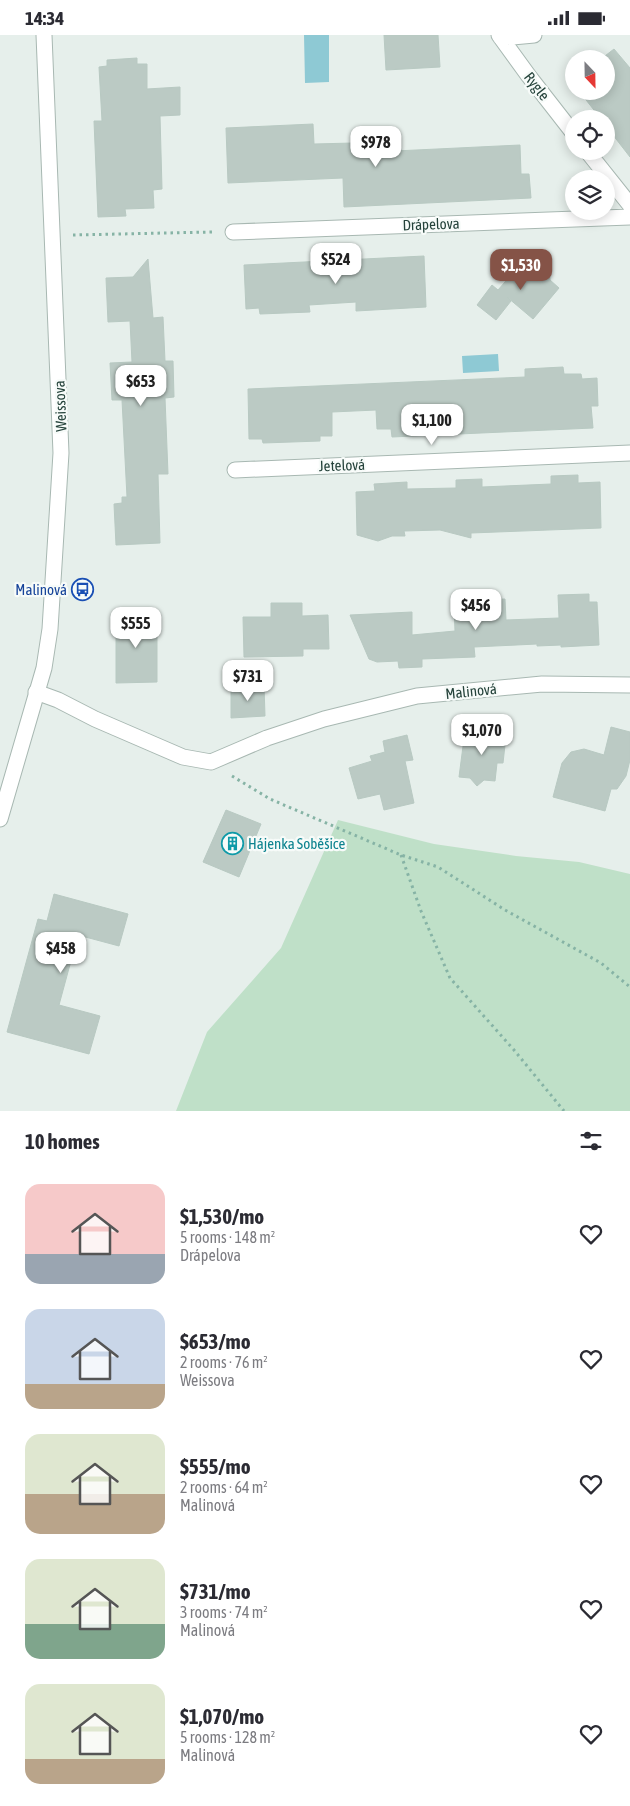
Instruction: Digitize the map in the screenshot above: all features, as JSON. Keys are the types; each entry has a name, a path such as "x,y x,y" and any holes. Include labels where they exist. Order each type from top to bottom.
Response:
{"street":[{"name":"Weissova","path":"0,819 44,668 50,629 62,453 44,35"},
{"name":"Rygle","path":"500,36 534,35"},
{"name":"Rygle","path":"500,36 565,122"},
{"path":"595,160 630,205"},
{"name":"Drápelova","path":"233,232 630,217"},
{"name":"Jetelová","path":"235,470 630,453"},
{"name":"Malinová","path":"211,762 267,738 324,719 417,696 542,684 630,685"},
{"path":"36,692 58,700 95,719 183,757 211,762"}],"path":[{"path":"53,235 233,232"},
{"path":"211,762 270,799 401,855 438,867 505,910 601,963 630,987"},
{"path":"401,855 421,911 450,979 514,1050 564,1111"}],"green space":[{"path":"338,820 434,844 516,856 579,862 630,874 630,1111 176,1111 207,1032 281,948"}],"water":[{"path":"304,35 329,35 329,82 305,83"},
{"path":"498,354 499,371 463,373 462,356"}],"building":[{"path":"384,35 438,35 440,67 386,70"},
{"path":"615,50 630,68 630,157 615,138 615,110 594,110 586,100 615,100"},
{"path":"137,58 137,64 147,64 147,89 180,87 180,115 160,116 162,189 153,190 154,208 125,209 126,216 98,217 94,121 102,121 99,67 107,66 107,60"},
{"path":"313,124 314,144 353,143 354,153 520,145 521,174 529,174 531,198 344,207 343,178 228,183 226,128"},
{"path":"424,256 426,307 356,311 356,302 309,305 310,312 260,314 259,308 246,309 244,265"},
{"path":"148,259 153,318 163,317 165,361 173,361 174,397 165,398 168,474 158,474 160,543 116,545 114,504 122,503 122,497 127,497 122,400 112,400 110,363 132,362 130,321 108,322 106,278 133,277"},
{"path":"525,259 533,266 549,265 550,280 559,288 533,319 507,297 511,301 496,320 477,305 492,285 498,290"},
{"path":"563,367 564,374 581,374 582,379 597,378 598,406 591,406 593,428 392,437 391,429 377,429 376,410 332,412 332,436 320,436 320,441 263,443 262,439 249,439 248,389 525,377 525,369"},
{"path":"578,475 578,483 600,482 601,528 471,533 471,538 440,530 404,531 405,536 392,536 378,541 357,535 356,492 375,491 374,484 407,482 407,489 456,488 456,480 482,479 482,487 551,484 551,476"},
{"path":"589,594 589,602 597,602 599,645 561,647 561,645 537,646 537,644 474,647 475,657 422,659 422,667 399,668 398,661 377,662 369,659 350,615 412,612 412,635 455,631 454,606 470,605 470,600 505,599 506,620 559,618 558,595"},
{"path":"271,603 302,603 302,616 328,615 329,649 303,649 303,656 244,657 243,617 271,617"},
{"path":"116,615 157,615 157,682 116,683"},
{"path":"264,686 265,716 231,718 231,687"},
{"path":"611,727 630,732 630,760 626,776 617,789 611,789 605,811 553,797 562,763 571,752 584,749 604,755"},
{"path":"465,731 506,736 503,763 497,763 495,781 484,780 477,786 470,778 459,777"},
{"path":"407,735 413,760 405,761 414,803 384,810 380,794 358,799 349,768 372,761 370,756 385,752 383,741"},
{"name":"Hájenka Soběšice","path":"226,810 261,824 239,877 203,862"},
{"path":"54,894 128,914 119,946 78,935 59,1005 100,1016 89,1054 7,1032 38,919 47,921"}],"place":[{"name":"Malinová","path":"83,589"},
{"name":"Hájenka Soběšice","path":"232,843"}]}
